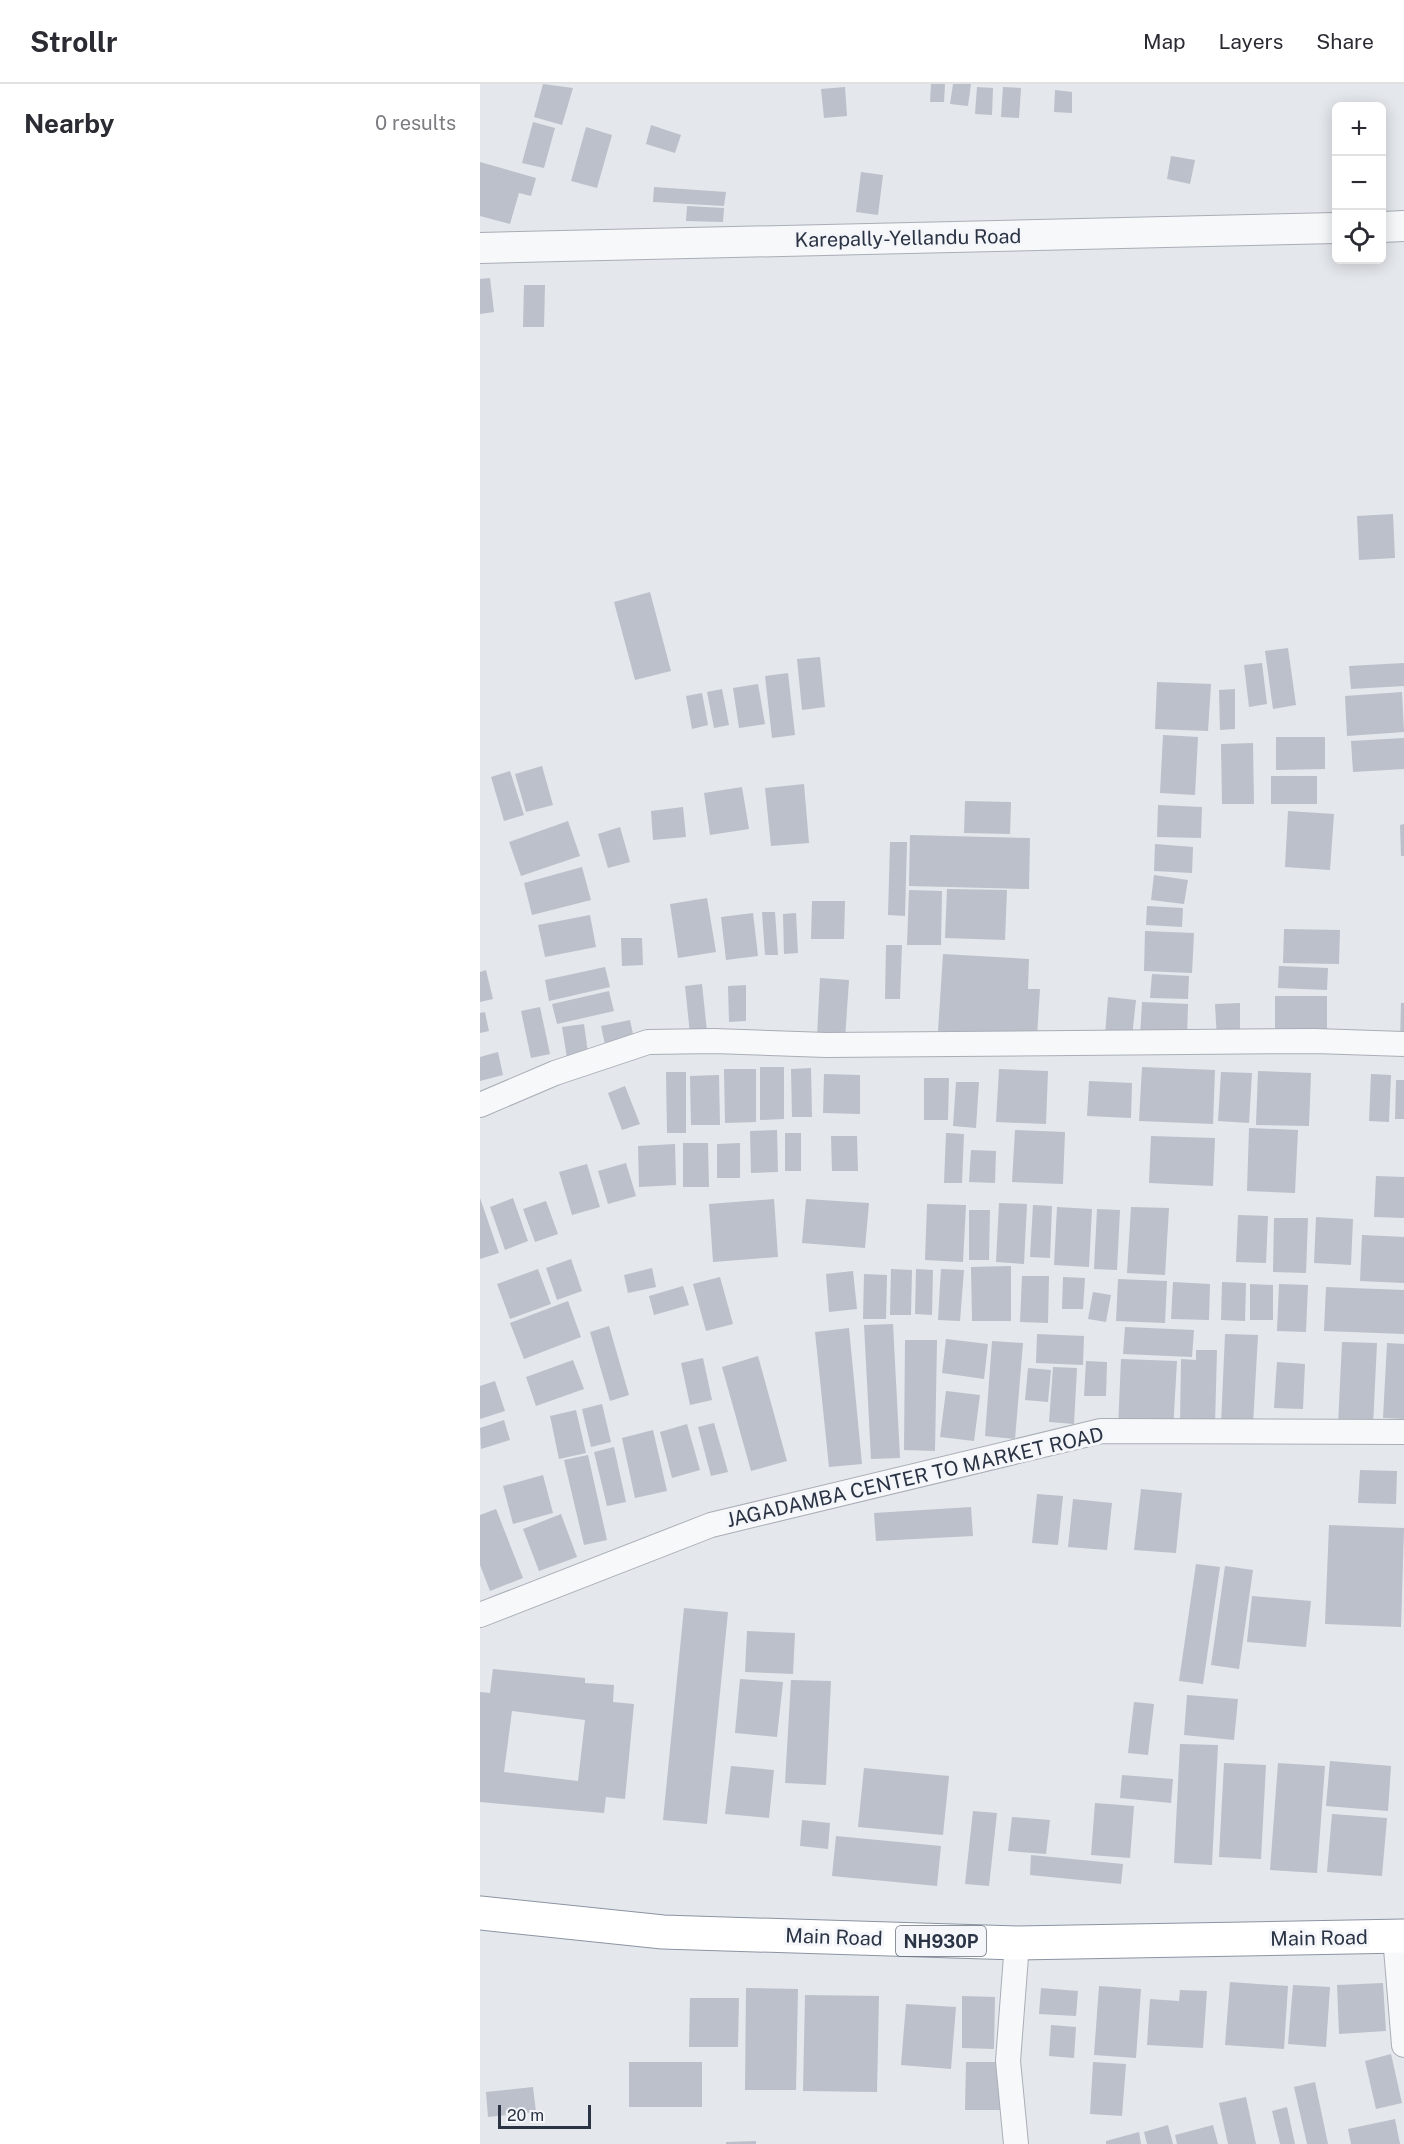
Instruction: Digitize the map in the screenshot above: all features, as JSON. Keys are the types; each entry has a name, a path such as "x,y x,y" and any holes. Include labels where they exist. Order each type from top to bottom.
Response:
{"highway":[{"name":"Main Road","path":"480,1913 663,1932 1017,1943 1399,1936"}],"street":[{"path":"1386,226 1404,226"},
{"name":"Karepally-Yellandu Road","path":"480,248 1332,228"},
{"path":"480,1105 555,1073 648,1042 714,1041 838,1045 1315,1041 1404,1044"},
{"name":"JAGADAMBA CENTER TO MARKET ROAD","path":"480,1615 711,1525 1101,1431 1404,1432"},
{"path":"1399,1936 1404,2045"},
{"path":"1016,2144 1008,2061 1017,1943"}],"building":[{"path":"543,84 573,88 562,125 534,117"},
{"path":"931,84 945,84 944,102 930,102"},
{"path":"953,84 971,84 968,106 950,104"},
{"path":"845,87 847,116 824,118 821,89"},
{"path":"977,87 993,88 992,115 975,114"},
{"path":"1003,87 1021,88 1019,118 1001,117"},
{"path":"1055,90 1072,92 1072,113 1054,112"},
{"path":"533,122 555,128 544,168 522,163"},
{"path":"651,125 681,135 675,153 646,144"},
{"path":"586,127 612,135 597,188 571,181"},
{"path":"1171,156 1195,160 1190,184 1167,179"},
{"path":"480,162 536,178 531,196 519,193 510,224 480,216"},
{"path":"861,172 883,175 878,215 856,212"},
{"path":"654,187 726,192 724,206 653,202"},
{"path":"687,206 724,208 723,222 686,221"},
{"path":"490,278 494,312 480,314 480,279"},
{"path":"524,285 545,285 544,327 523,327"},
{"path":"1393,514 1395,558 1359,560 1357,516"},
{"path":"650,592 671,671 635,680 614,602"},
{"path":"1288,648 1296,705 1273,709 1265,651"},
{"path":"820,657 825,707 802,710 797,659"},
{"path":"1262,663 1267,704 1249,707 1244,665"},
{"path":"1404,663 1404,686 1351,689 1349,666"},
{"path":"788,673 795,735 772,738 765,676"},
{"path":"1157,682 1211,684 1208,731 1155,729"},
{"path":"758,684 765,724 739,728 733,688"},
{"path":"722,689 729,725 714,728 707,692"},
{"path":"1235,689 1235,729 1220,730 1219,690"},
{"path":"1402,692 1404,732 1347,736 1345,696"},
{"path":"702,693 708,725 692,729 686,696"},
{"path":"1163,735 1198,737 1195,795 1160,793"},
{"path":"1276,737 1325,737 1325,769 1276,770"},
{"path":"1404,738 1404,769 1353,772 1351,741"},
{"path":"1253,743 1254,804 1222,804 1221,744"},
{"path":"542,766 553,805 526,812 515,774"},
{"path":"510,771 524,815 504,821 491,777"},
{"path":"1271,776 1317,776 1317,804 1271,804"},
{"path":"804,784 809,843 771,846 765,788"},
{"path":"742,787 749,829 710,835 704,793"},
{"path":"965,801 1011,802 1010,834 964,833"},
{"path":"1158,805 1202,807 1201,838 1157,837"},
{"path":"683,807 686,837 653,840 651,811"},
{"path":"1288,811 1334,814 1330,870 1285,867"},
{"path":"568,821 580,856 521,876 509,842"},
{"path":"1404,824 1404,856 1401,856 1400,825"},
{"path":"620,827 630,862 608,868 598,834"},
{"path":"910,835 1030,838 1029,889 909,886"},
{"path":"890,842 907,842 905,916 888,915"},
{"path":"1155,844 1193,847 1192,873 1154,871"},
{"path":"582,867 591,900 532,915 524,883"},
{"path":"1154,875 1188,880 1184,904 1151,900"},
{"path":"947,889 1007,890 1005,940 945,938"},
{"path":"909,890 942,891 941,945 907,945"},
{"path":"707,898 716,952 678,958 670,904"},
{"path":"812,901 845,901 844,939 811,939"},
{"path":"1147,906 1183,908 1182,927 1146,925"},
{"path":"762,912 775,912 778,955 765,955"},
{"path":"753,913 758,956 726,960 721,917"},
{"path":"796,913 798,953 784,954 783,914"},
{"path":"590,915 596,947 545,957 538,925"},
{"path":"1284,929 1340,930 1339,964 1283,963"},
{"path":"1145,931 1194,933 1192,973 1144,971"},
{"path":"621,938 642,938 643,965 622,966"},
{"path":"886,945 902,945 900,999 885,999"},
{"path":"943,954 1029,959 1028,989 1040,989 1037,1036 938,1031"},
{"path":"1279,966 1328,968 1327,990 1278,988"},
{"path":"605,967 610,987 549,1001 545,980"},
{"path":"486,970 493,999 480,1002 480,972"},
{"path":"1152,974 1189,976 1188,999 1150,998"},
{"path":"820,978 849,980 845,1039 817,1037"},
{"path":"702,984 707,1032 690,1034 685,986"},
{"path":"746,985 746,1021 729,1022 728,986"},
{"path":"609,991 614,1011 557,1024 552,1004"},
{"path":"1275,996 1327,996 1327,1031 1275,1031"},
{"path":"1108,997 1136,1000 1132,1037 1105,1035"},
{"path":"1142,1002 1188,1004 1187,1039 1140,1037"},
{"path":"1240,1003 1240,1038 1217,1040 1215,1004"},
{"path":"1401,1003 1404,1003 1404,1044 1400,1044"},
{"path":"540,1007 550,1054 531,1058 521,1011"},
{"path":"485,1012 489,1031 480,1033 480,1013"},
{"path":"630,1020 635,1044 607,1054 601,1026"},
{"path":"584,1024 589,1060 568,1064 562,1027"},
{"path":"498,1052 503,1075 480,1081 480,1057"},
{"path":"760,1067 784,1067 784,1119 760,1120"},
{"path":"1142,1067 1215,1070 1213,1124 1139,1121"},
{"path":"811,1068 812,1117 792,1117 791,1069"},
{"path":"724,1069 756,1069 756,1122 725,1123"},
{"path":"999,1069 1048,1071 1046,1124 996,1122"},
{"path":"1258,1071 1311,1073 1309,1126 1256,1125"},
{"path":"666,1072 686,1072 686,1133 667,1133"},
{"path":"1221,1072 1252,1073 1249,1123 1218,1121"},
{"path":"824,1074 860,1075 860,1114 823,1113"},
{"path":"1371,1074 1391,1075 1389,1122 1369,1121"},
{"path":"719,1075 720,1125 691,1125 690,1076"},
{"path":"924,1078 949,1078 948,1120 924,1120"},
{"path":"1396,1080 1404,1080 1404,1119 1395,1119"},
{"path":"1089,1081 1132,1083 1131,1118 1087,1116"},
{"path":"956,1082 979,1082 976,1128 953,1126"},
{"path":"625,1086 640,1124 622,1130 608,1093"},
{"path":"1249,1128 1298,1130 1295,1193 1247,1191"},
{"path":"777,1130 778,1172 751,1173 750,1131"},
{"path":"1015,1130 1065,1132 1063,1184 1012,1182"},
{"path":"785,1133 801,1133 801,1171 785,1171"},
{"path":"946,1133 964,1134 962,1183 944,1183"},
{"path":"831,1136 857,1136 858,1171 832,1171"},
{"path":"1151,1136 1215,1138 1213,1186 1149,1183"},
{"path":"683,1143 708,1143 709,1187 683,1187"},
{"path":"740,1143 740,1178 717,1178 717,1144"},
{"path":"675,1144 676,1185 639,1187 638,1146"},
{"path":"971,1150 996,1151 995,1183 969,1182"},
{"path":"626,1163 636,1196 608,1204 598,1171"},
{"path":"587,1164 600,1207 572,1215 559,1172"},
{"path":"1376,1176 1404,1177 1404,1218 1374,1217"},
{"path":"480,1198 499,1253 480,1259"},
{"path":"513,1198 528,1241 505,1250 490,1207"},
{"path":"774,1199 778,1257 713,1262 709,1204"},
{"path":"806,1199 869,1203 865,1248 802,1243"},
{"path":"546,1201 558,1234 535,1242 523,1209"},
{"path":"999,1203 1027,1204 1024,1264 996,1262"},
{"path":"927,1204 966,1205 963,1262 925,1260"},
{"path":"1033,1205 1052,1206 1050,1258 1030,1257"},
{"path":"1057,1207 1092,1209 1089,1267 1054,1265"},
{"path":"1131,1207 1169,1208 1165,1275 1127,1273"},
{"path":"1097,1209 1120,1210 1117,1270 1094,1269"},
{"path":"969,1210 990,1210 989,1260 969,1260"},
{"path":"1238,1215 1268,1216 1266,1263 1236,1262"},
{"path":"1316,1217 1353,1219 1351,1265 1314,1263"},
{"path":"1274,1218 1308,1218 1306,1273 1273,1272"},
{"path":"1362,1235 1404,1237 1404,1283 1360,1281"},
{"path":"571,1259 582,1291 557,1300 546,1268"},
{"path":"1011,1266 1011,1321 972,1321 971,1267"},
{"path":"652,1268 656,1287 628,1293 624,1275"},
{"path":"538,1269 551,1304 510,1319 497,1284"},
{"path":"891,1269 912,1270 911,1315 890,1315"},
{"path":"916,1269 933,1270 932,1315 915,1314"},
{"path":"941,1269 964,1270 960,1321 938,1320"},
{"path":"853,1271 857,1309 829,1312 826,1274"},
{"path":"864,1274 887,1275 886,1319 863,1319"},
{"path":"1022,1276 1049,1276 1048,1323 1020,1322"},
{"path":"720,1277 733,1324 706,1331 693,1284"},
{"path":"1063,1277 1085,1278 1083,1309 1062,1309"},
{"path":"1118,1279 1167,1281 1165,1323 1116,1321"},
{"path":"1173,1282 1210,1284 1209,1320 1171,1319"},
{"path":"1222,1282 1246,1283 1245,1321 1221,1320"},
{"path":"1250,1284 1273,1285 1273,1320 1250,1320"},
{"path":"1279,1284 1308,1285 1306,1332 1277,1331"},
{"path":"683,1286 689,1305 654,1315 649,1296"},
{"path":"1326,1287 1404,1290 1404,1334 1324,1331"},
{"path":"1093,1292 1111,1295 1106,1322 1088,1319"},
{"path":"568,1301 581,1337 524,1359 510,1323"},
{"path":"893,1324 900,1458 871,1459 864,1325"},
{"path":"609,1326 629,1395 610,1401 590,1332"},
{"path":"1125,1327 1194,1330 1192,1357 1123,1354"},
{"path":"849,1328 862,1464 829,1467 815,1332"},
{"path":"1037,1334 1084,1336 1083,1365 1036,1363"},
{"path":"1225,1334 1258,1335 1253,1425 1221,1424"},
{"path":"946,1339 988,1344 984,1379 942,1373"},
{"path":"905,1340 937,1340 935,1451 904,1450"},
{"path":"992,1341 1023,1343 1015,1439 985,1436"},
{"path":"1342,1342 1377,1343 1373,1426 1338,1425"},
{"path":"1387,1343 1404,1344 1404,1419 1383,1418"},
{"path":"1196,1350 1217,1350 1215,1425 1180,1424 1181,1359 1196,1360"},
{"path":"758,1356 787,1461 751,1471 722,1367"},
{"path":"703,1358 712,1400 690,1405 681,1363"},
{"path":"1121,1359 1177,1361 1173,1430 1118,1428"},
{"path":"573,1360 584,1389 536,1406 526,1377"},
{"path":"1086,1361 1107,1362 1106,1396 1084,1396"},
{"path":"1277,1362 1305,1364 1303,1409 1274,1408"},
{"path":"1053,1367 1077,1368 1074,1424 1049,1422"},
{"path":"1028,1368 1051,1370 1048,1402 1025,1400"},
{"path":"495,1381 505,1411 480,1419 480,1386"},
{"path":"946,1391 980,1395 974,1441 940,1437"},
{"path":"602,1404 611,1442 591,1447 582,1409"},
{"path":"576,1410 586,1453 559,1459 550,1416"},
{"path":"504,1420 510,1440 481,1449 480,1428"},
{"path":"714,1423 728,1472 711,1476 698,1427"},
{"path":"687,1424 700,1470 672,1478 660,1432"},
{"path":"653,1430 667,1491 635,1498 622,1438"},
{"path":"614,1447 626,1502 607,1506 594,1452"},
{"path":"588,1455 607,1540 584,1545 564,1460"},
{"path":"1360,1470 1397,1471 1396,1504 1358,1503"},
{"path":"543,1475 553,1513 513,1524 503,1486"},
{"path":"1141,1489 1182,1493 1176,1553 1134,1550"},
{"path":"1037,1494 1063,1496 1058,1545 1032,1543"},
{"path":"1073,1499 1112,1503 1107,1550 1068,1547"},
{"path":"971,1507 973,1536 876,1541 874,1513"},
{"path":"496,1509 523,1578 490,1591 480,1565 480,1515"},
{"path":"561,1514 577,1557 539,1571 523,1529"},
{"path":"1329,1525 1404,1528 1401,1627 1325,1624"},
{"path":"1196,1564 1220,1567 1203,1684 1179,1681"},
{"path":"1225,1566 1253,1570 1239,1669 1211,1665"},
{"path":"1252,1596 1311,1601 1306,1647 1247,1642"},
{"path":"684,1608 728,1612 707,1824 663,1820"},
{"path":"747,1631 795,1633 793,1674 745,1672"},
{"path":"493,1669 585,1678 585,1683 614,1685 613,1702 634,1704 625,1799 606,1797 604,1813 480,1802 480,1692 490,1693","holes":["512,1711 585,1720 578,1781 504,1772"]},
{"path":"740,1679 783,1682 777,1737 735,1733"},
{"path":"791,1680 831,1681 826,1785 785,1783"},
{"path":"1187,1695 1238,1699 1234,1740 1184,1735"},
{"path":"1134,1702 1154,1704 1148,1755 1128,1753"},
{"path":"1180,1744 1218,1745 1212,1865 1174,1863"},
{"path":"1330,1761 1391,1766 1388,1811 1326,1806"},
{"path":"1224,1763 1266,1765 1261,1859 1219,1857"},
{"path":"1278,1763 1325,1766 1317,1873 1270,1870"},
{"path":"731,1766 774,1770 769,1818 725,1814"},
{"path":"864,1768 949,1776 943,1835 858,1827"},
{"path":"1122,1775 1173,1779 1171,1803 1120,1798"},
{"path":"1095,1803 1134,1806 1130,1858 1091,1855"},
{"path":"973,1811 997,1813 989,1886 965,1884"},
{"path":"1332,1814 1387,1818 1382,1876 1327,1872"},
{"path":"1012,1817 1050,1820 1046,1854 1008,1851"},
{"path":"802,1820 830,1823 828,1849 800,1846"},
{"path":"836,1836 941,1846 937,1886 832,1876"},
{"path":"1031,1855 1123,1864 1121,1884 1030,1875"},
{"path":"1230,1982 1288,1986 1284,2049 1225,2045"},
{"path":"1383,1983 1386,2031 1339,2034 1337,1985"},
{"path":"1293,1985 1330,1987 1326,2047 1288,2044"},
{"path":"1099,1986 1141,1989 1136,2058 1094,2055"},
{"path":"746,1988 798,1989 796,2090 745,2090"},
{"path":"1041,1988 1078,1991 1076,2016 1039,2014"},
{"path":"1180,1990 1207,1991 1203,2048 1147,2045 1150,1999 1179,2001"},
{"path":"805,1995 879,1996 877,2092 803,2091"},
{"path":"962,1996 995,1997 994,2049 962,2048"},
{"path":"690,1998 739,1998 738,2047 689,2047"},
{"path":"906,2004 956,2007 951,2069 901,2065"},
{"path":"1051,2025 1076,2027 1074,2058 1049,2056"},
{"path":"1391,2054 1402,2103 1376,2109 1365,2061"},
{"path":"629,2062 702,2062 702,2107 629,2107"},
{"path":"966,2062 1003,2062 1002,2110 965,2110"},
{"path":"1093,2062 1126,2064 1122,2116 1090,2114"},
{"path":"1315,2082 1328,2144 1307,2144 1294,2087"},
{"path":"533,2087 536,2112 488,2117 486,2092"},
{"path":"1246,2097 1256,2144 1228,2144 1219,2103"},
{"path":"1287,2107 1295,2144 1280,2144 1272,2111"},
{"path":"1395,2119 1400,2144 1351,2144 1348,2129"},
{"path":"1168,2125 1173,2144 1147,2144 1144,2132"},
{"path":"1213,2125 1218,2144 1177,2144 1175,2135"},
{"path":"1139,2132 1141,2144 1106,2144 1106,2141"},
{"path":"756,2141 756,2144 726,2144 726,2142"}]}
